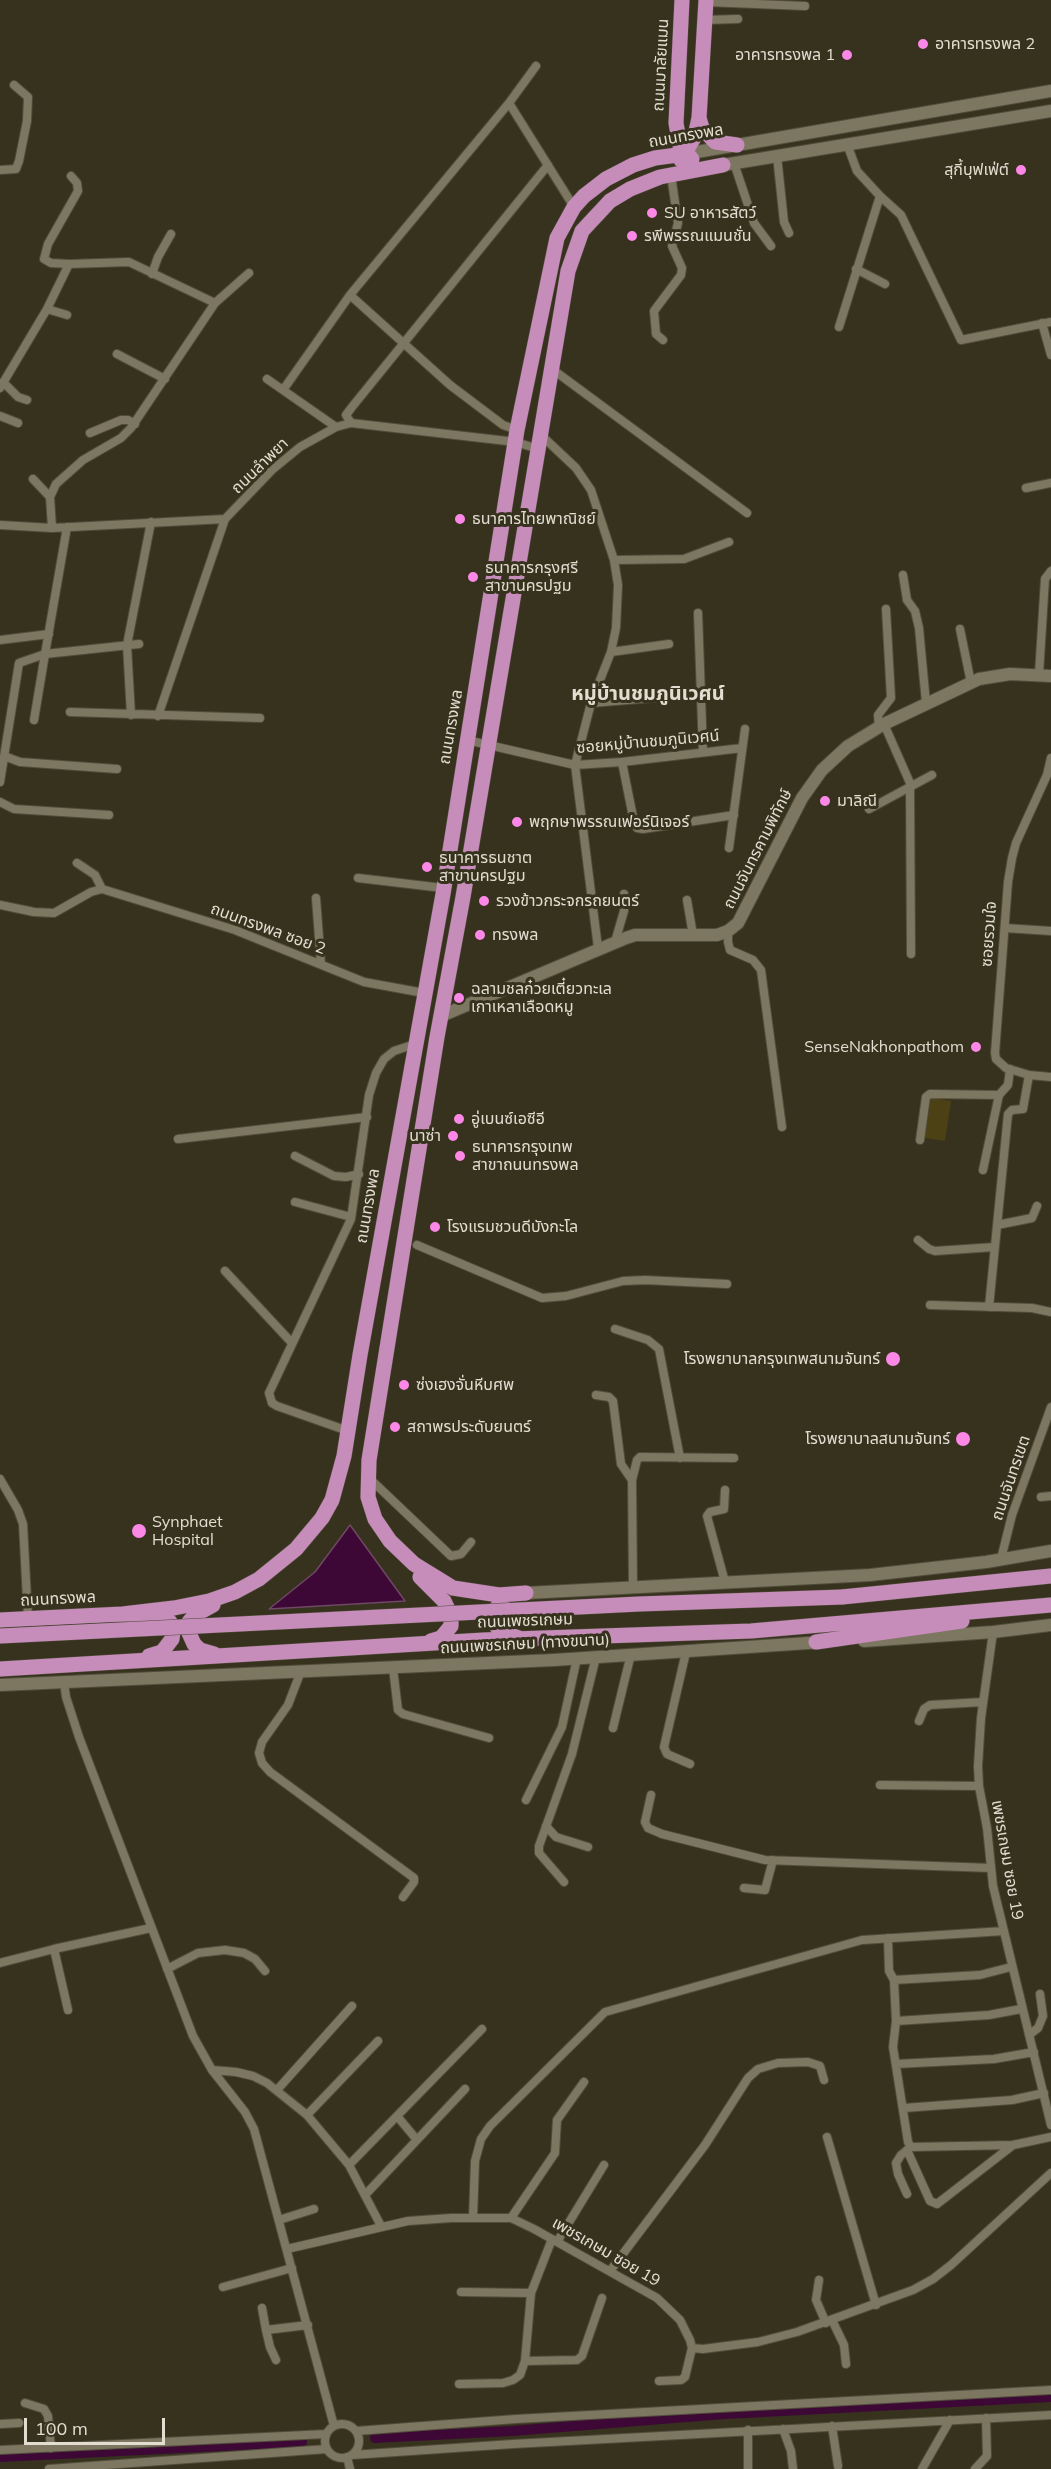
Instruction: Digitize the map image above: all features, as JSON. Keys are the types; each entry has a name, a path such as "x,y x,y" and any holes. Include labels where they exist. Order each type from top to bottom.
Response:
{"highway":[{"name":"ถนนมาลัยแมน","path":"682,0 676,123 680,146 686,154"},
{"path":"665,176 686,154 695,136 699,118 706,1"},
{"path":"699,118 702,128 715,142 737,145"},
{"path":"655,158 668,141 676,123"},
{"path":"686,154 696,162 707,165 729,164"},
{"name":"ถนนทรงพล","path":"0,1620 120,1614 174,1608 209,1601 235,1592 270,1572 296,1549 322,1518 336,1488 348,1431 443,888 517,436 557,238 574,207 595,186 612,175 655,158 686,154"},
{"path":"395,1646 441,1638 451,1626 451,1616 444,1601 409,1566 375,1519 368,1497 367,1477 441,1016 568,271 582,231 610,201 630,189 665,176 729,164"},
{"path":"385,1218 407,1220"},
{"path":"393,1545 414,1564 453,1588 499,1595 526,1593"},
{"name":"ถนนเพชรเกษม","path":"0,1636 639,1604 842,1597 1051,1576"},
{"path":"232,1654 215,1654 200,1650 191,1638 189,1622 195,1615 235,1592"},
{"path":"525,1639 505,1633 497,1627 496,1617 497,1607 506,1599 526,1593"},
{"path":"816,1642 915,1629 1051,1606"},
{"name":"ถนนเพชรเกษม","path":"0,1670 232,1654 525,1639 751,1631 1051,1606"},
{"path":"117,1663 162,1652 172,1639 173,1631 170,1622 164,1616 120,1614"}],"main road":[{"name":"ถนนทรงพล","path":"686,154 1051,91"},
{"path":"729,164 1051,111"},
{"name":"ถนนจันทรคามพิทักษ์","path":"441,1016 566,964 598,948 635,936 717,935 728,931 738,923 802,798 822,770 848,746 881,726 971,682 1010,674 1045,675"},
{"path":"526,1593 870,1575 1051,1551"},
{"name":"ถนนเพชรเกษม (ทางขนาน)","path":"0,1685 393,1668 686,1652 816,1642 888,1640 1051,1625"}],"street":[{"path":"706,1 805,6"},
{"path":"705,20 738,19"},
{"path":"283,390 350,295 509,103 536,66"},
{"path":"0,170 16,169 27,121 28,97 14,86"},
{"path":"509,103 574,207"},
{"path":"847,144 858,171 901,215 961,340 1046,323 1051,355"},
{"path":"777,156 784,222 789,233"},
{"path":"729,164 754,223 771,246"},
{"path":"351,423 346,415 548,165"},
{"path":"71,176 77,183 78,191 43,255 44,259 51,263 69,264 124,261 215,303"},
{"path":"663,340 656,334 654,311 681,275 682,268 672,246 678,223 665,176"},
{"path":"839,327 880,196"},
{"path":"152,274 158,257 171,234"},
{"path":"27,400 18,397 2,385 47,309 69,264"},
{"path":"856,269 885,284"},
{"path":"52,528 50,497 56,484 83,460 121,438 135,424 215,303 249,273"},
{"path":"350,295 450,386 517,436"},
{"path":"47,309 67,315"},
{"path":"117,354 165,379"},
{"path":"552,369 747,513"},
{"path":"267,379 336,427"},
{"path":"0,416 18,423"},
{"path":"90,433 121,420 128,420 135,424"},
{"name":"ถนนลำพยา","path":"225,519 272,470 300,447 336,427 351,423 517,436 539,442"},
{"path":"539,442 576,468 591,490 614,560 618,602 611,652 591,703 575,765 598,948"},
{"path":"33,479 50,497"},
{"path":"1026,488 1051,483"},
{"path":"0,525 52,528 225,519 158,716"},
{"path":"131,715 127,645 151,522"},
{"path":"34,720 67,527"},
{"path":"614,560 684,559 729,542"},
{"path":"1045,675 1045,579 1051,571"},
{"path":"903,575 907,600 915,611 919,628 926,703"},
{"path":"886,609 891,698 878,715 881,726 906,771 910,787 911,954"},
{"path":"698,613 702,752"},
{"path":"960,629 971,682"},
{"path":"0,640 49,634"},
{"path":"0,782 19,663 45,654 138,644"},
{"path":"611,652 669,644"},
{"path":"591,703 700,694"},
{"path":"70,712 260,718"},
{"path":"729,848 745,729"},
{"name":"ซอยหมู่บ้านชมภูนิเวศน์","path":"467,740 575,765 742,748"},
{"path":"4,756 20,762 117,769"},
{"name":"ซอยรวมใจ","path":"1011,1069 1000,1065 995,1053 1012,858 1016,843 1047,776 1051,759"},
{"path":"622,762 637,828 734,815"},
{"path":"869,810 932,775"},
{"path":"0,802 14,809 109,815"},
{"path":"0,905 34,912 54,913 91,892 102,889 95,874 77,863"},
{"path":"358,878 443,888"},
{"name":"ถนนทรงพล ซอย 2","path":"102,889 235,930 364,982 424,993"},
{"path":"615,942 624,911 624,894"},
{"path":"316,898 321,964"},
{"path":"687,900 693,935"},
{"path":"1005,928 1051,931"},
{"path":"728,931 730,950 753,960 761,970 782,1127"},
{"path":"348,1431 272,1403 268,1393 351,1217 369,1095 376,1073 384,1059 394,1051 415,1044"},
{"path":"983,1170 999,1095 1008,1085 1011,1069 1029,1075 1051,1077"},
{"path":"989,1307 1008,1114 1012,1110 1023,1109 1029,1075"},
{"path":"920,1140 926,1098 930,1094 999,1095"},
{"path":"178,1138 367,1116"},
{"path":"295,1156 334,1176 346,1177 359,1174"},
{"path":"295,1202 351,1217"},
{"path":"997,1225 1032,1218 1036,1206"},
{"path":"918,1240 935,1251 995,1247"},
{"path":"417,1245 542,1298 566,1296 623,1281 727,1284"},
{"path":"225,1271 292,1343"},
{"path":"930,1305 1032,1308 1051,1312"},
{"path":"615,1329 648,1340 659,1349 680,1458"},
{"path":"596,1395 609,1397 613,1401 621,1464 632,1480"},
{"name":"ถนนจันทรเขต","path":"1001,1559 1012,1515 1051,1407"},
{"path":"633,1587 632,1480 635,1465 640,1457 734,1458"},
{"path":"367,1477 451,1556 461,1554 471,1542"},
{"path":"0,1479 18,1510 23,1524 26,1539 28,1618"},
{"path":"725,1490 724,1509 710,1512 707,1516 725,1582"},
{"path":"1041,1497 1051,1496"},
{"name":"เพชรเกษม ซอย 19","path":"993,1632 983,1702 978,1766 979,1786 987,1828 991,1868 1011,1966 1051,2125"},
{"path":"686,1652 664,1747 667,1754 690,1764"},
{"path":"613,1728 631,1654"},
{"path":"564,1882 539,1853 538,1846 572,1754 596,1657"},
{"path":"526,1800 562,1727 577,1658"},
{"path":"393,1668 398,1710 403,1714 489,1738"},
{"path":"301,1671 288,1705 262,1742 259,1753 262,1763 270,1772 414,1878 414,1882 403,1897"},
{"path":"64,1682 66,1697 79,1737 193,2036 212,2070 246,2112 254,2129 334,2426"},
{"path":"919,1721 924,1709 930,1705 983,1702"},
{"path":"880,1785 979,1786"},
{"path":"651,1795 645,1822 648,1828 662,1834 773,1860 991,1868"},
{"path":"546,1826 556,1837 588,1847"},
{"path":"744,1888 765,1890 773,1860"},
{"path":"0,1964 54,1949 151,1928"},
{"path":"473,2218 475,2161 481,2139 490,2126 605,2012 862,1940 1004,1931"},
{"path":"888,1938 889,1971 894,1980 896,2021 892,2038 908,2142 930,2201 937,2204 1013,2145"},
{"path":"54,1949 68,2010"},
{"path":"167,1969 198,1953 225,1950 244,1953 255,1959 265,1971"},
{"path":"894,1980 980,1975 1011,1966"},
{"path":"1029,2036 1038,2028 1043,2016 1040,1994"},
{"path":"277,2091 352,2006"},
{"path":"896,2021 989,2015 1022,2009"},
{"path":"349,2165 482,2029"},
{"path":"307,2115 378,2041"},
{"path":"896,2064 994,2059 1034,2052"},
{"path":"610,2271 705,2145 748,2078 758,2069 778,2063 808,2062 820,2066 824,2080"},
{"path":"212,2070 253,2076 277,2091 307,2115 349,2165 381,2226"},
{"path":"511,2218 555,2153 557,2120 584,2082"},
{"path":"366,2194 465,2089"},
{"path":"904,2108 1012,2100 1044,2093"},
{"path":"397,2116 417,2140"},
{"path":"827,2137 876,2305"},
{"path":"907,2194 896,2163 909,2148 1013,2145 1051,2137"},
{"path":"459,2384 503,2383 520,2375 525,2361 531,2293 554,2240 604,2165"},
{"path":"659,2381 681,2380 685,2377 692,2348 758,2342 829,2322 876,2305 933,2280 1051,2173"},
{"path":"279,2220 314,2209"},
{"name":"เพชรเกษม ซอย 19","path":"287,2249 408,2221 511,2218 657,2298 680,2320 692,2348"},
{"path":"223,2287 292,2268"},
{"path":"819,2280 816,2300 844,2345 846,2364"},
{"path":"461,2292 531,2293"},
{"path":"525,2361 577,2360 582,2356 602,2298"},
{"path":"262,2308 270,2347 276,2360"},
{"path":"266,2330 308,2325"},
{"path":"1051,2390 528,2418 356,2431 345,2424 334,2426 326,2434 325,2439 327,2450 336,2457 748,2430 1051,2415"},
{"path":"25,2403 44,2409 48,2416 51,2448"},
{"path":"975,2469 987,2456 986,2418"},
{"path":"922,2469 950,2420"},
{"path":"0,2424 19,2423"},
{"path":"832,2426 838,2466"},
{"path":"783,2429 791,2451 793,2469"},
{"path":"748,2430 748,2469"},
{"path":"350,2469 349,2456 358,2446 359,2440 356,2431"},
{"path":"0,2450 326,2434"},
{"path":"49,2469 129,2466 327,2450"}],"shaded area":[{"path":"931,1098 951,1101 945,1141 925,1138"},
{"path":"350,1525 405,1601 269,1609 315,1572"}],"waterway":[{"path":"375,2438 512,2431 725,2414 1051,2397"},
{"path":"0,2457 302,2442"}],"place":[{"name":"อาคารทรงพล 2","path":"923,44"},
{"name":"อาคารทรงพล 1","path":"847,55"},
{"name":"สุกี้บุฟเฟ่ต์","path":"1021,170"},
{"name":"SU อาหารสัตว์","path":"652,213"},
{"name":"รพีพรรณแมนชั่น","path":"632,236"},
{"name":"ธนาคารไทยพาณิชย์","path":"460,519"},
{"name":"ธนาคารกรุงศรี สาขานครปฐม","path":"473,577"},
{"name":"มาลิณี","path":"825,801"},
{"name":"พฤกษาพรรณเฟอร์นิเจอร์","path":"517,822"},
{"name":"ธนาคารธนชาต สาขานครปฐม","path":"427,867"},
{"name":"รวงข้าวกระจกรถยนตร์","path":"484,901"},
{"name":"ทรงพล","path":"480,935"},
{"name":"ฉลามชลก๋วยเตี๋ยวทะเล เกาเหลาเลือดหมู","path":"459,998"},
{"name":"SenseNakhonpathom","path":"976,1047"},
{"name":"อู่เบนซ์เอซีอี","path":"459,1119"},
{"name":"นาซ่า","path":"453,1136"},
{"name":"ธนาคารกรุงเทพ สาขาถนนทรงพล","path":"460,1156"},
{"name":"โรงแรมชวนดีบังกะโล","path":"435,1227"},
{"name":"โรงพยาบาลกรุงเทพสนามจันทร์","path":"893,1359"},
{"name":"ซ่งเฮงจั่นหีบศพ","path":"404,1385"},
{"name":"สถาพรประดับยนตร์","path":"395,1427"},
{"name":"โรงพยาบาลสนามจันทร์","path":"963,1439"},
{"name":"Synphaet Hospital","path":"139,1531"}],"district":[{"name":"หมู่บ้านชมภูนิเวศน์","path":"648,694"}]}
